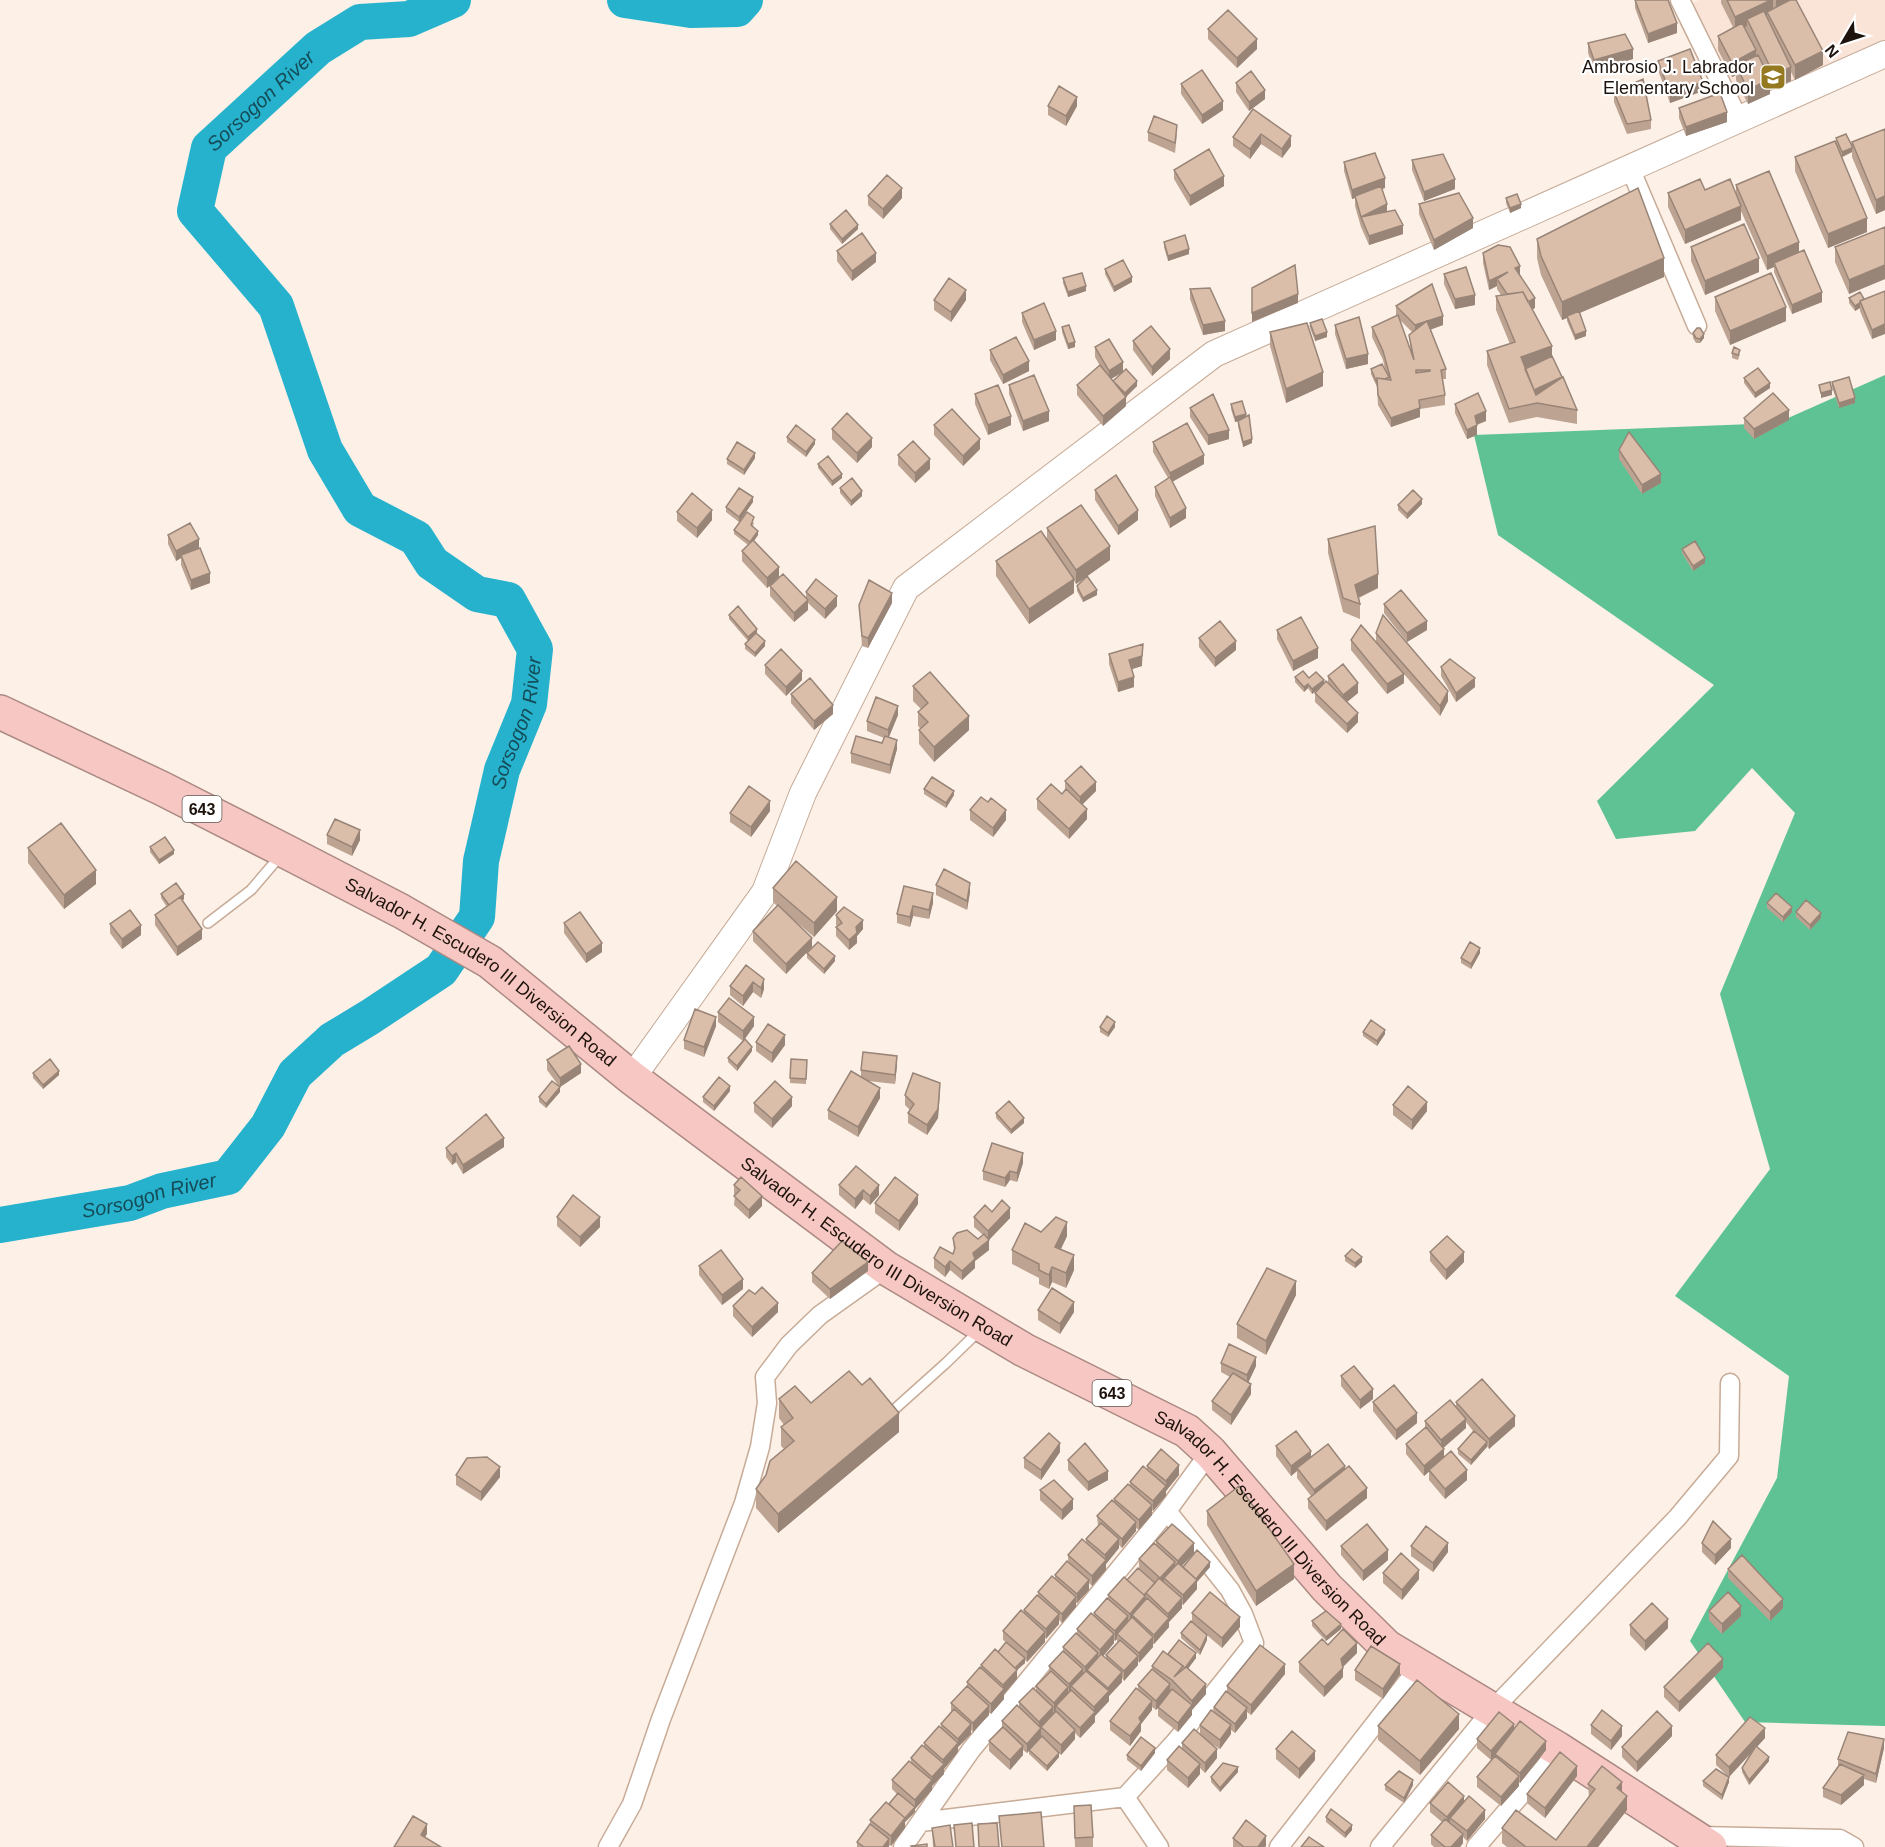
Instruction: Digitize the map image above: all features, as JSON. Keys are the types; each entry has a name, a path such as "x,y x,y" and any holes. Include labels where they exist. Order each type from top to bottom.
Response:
{"highway":[{"name":"Salvador H. Escudero III Diversion Road","path":"0,712 161,788 285,851 400,911 490,962 632,1078 886,1268 1024,1350 1187,1431 1210,1452 1327,1588 1387,1647 1558,1749 1702,1841"}],"street":[{"path":"1680,0 1739,120"},
{"path":"632,1078 765,892 803,793 906,588 1214,354 1885,54"},
{"path":"1630,168 1697,326"},
{"path":"608,1847 632,1804 661,1719 744,1503 760,1447 767,1403 765,1377 789,1345 820,1315 886,1268"},
{"path":"1380,1847 1492,1710 1677,1518 1729,1456 1730,1383"},
{"path":"903,1847 971,1750 1167,1511 1210,1452"},
{"path":"921,1822 1125,1797 1176,1741 1254,1643 1243,1614 1230,1590 1167,1511"},
{"path":"1279,1847 1419,1667"},
{"path":"1476,1847 1558,1749"},
{"path":"1125,1797 1159,1847"},
{"path":"1702,1841 1840,1839 1854,1847"}],"lane":[{"path":"208,922 251,890 285,851"},
{"path":"897,1407 983,1327"}],"shaded area":[{"name":"Ambrosio J. Labrador Elementary School","path":"1699,0 1885,0 1885,43 1747,111 1693,3"}],"green space":[{"path":"1885,375 1885,1726 1745,1722 1690,1641 1777,1478 1789,1376 1675,1296 1770,1169 1720,994 1795,813 1752,768 1695,831 1616,839 1597,801 1714,685 1498,535 1474,435 1777,423"}],"building":[{"path":"1635,0 1668,0 1677,23 1648,34"},
{"path":"1727,0 1771,0 1735,17"},
{"path":"1790,0 1796,0 1823,51 1795,65 1767,12"},
{"path":"1228,10 1257,39 1237,58 1208,29"},
{"path":"1764,11 1791,67 1774,75 1747,19"},
{"path":"1742,23 1756,50 1732,63 1718,36"},
{"path":"1625,34 1633,49 1594,60 1588,43"},
{"path":"1690,49 1703,82 1670,93 1658,61"},
{"path":"1758,55 1770,79 1748,90 1736,65"},
{"path":"1202,70 1223,101 1202,115 1181,84"},
{"path":"1251,71 1265,90 1249,102 1236,83"},
{"path":"1643,79 1651,120 1627,124 1614,92"},
{"path":"1059,86 1077,97 1066,116 1048,106"},
{"path":"1720,93 1727,112 1686,127 1679,108"},
{"path":"1253,109 1291,136 1282,149 1261,134 1250,149 1233,137"},
{"path":"1154,116 1177,125 1175,143 1148,132"},
{"path":"1885,129 1885,196 1876,200 1852,142"},
{"path":"1846,134 1852,148 1842,152 1836,138"},
{"path":"1835,141 1867,218 1828,234 1795,157"},
{"path":"1209,149 1224,176 1190,196 1174,170"},
{"path":"1375,153 1385,178 1352,190 1344,162"},
{"path":"1443,154 1455,179 1424,192 1412,160"},
{"path":"1769,171 1799,242 1767,256 1736,185"},
{"path":"887,175 902,188 883,209 868,196"},
{"path":"1700,179 1705,190 1730,179 1741,206 1685,230 1668,193"},
{"path":"1381,186 1387,204 1361,217 1355,196"},
{"path":"1638,188 1664,258 1562,302 1541,256 1537,239"},
{"path":"1459,193 1473,218 1434,240 1419,204"},
{"path":"1517,194 1521,204 1510,208 1506,198"},
{"path":"846,210 858,225 842,239 830,224"},
{"path":"1395,210 1403,225 1369,236 1361,217"},
{"path":"1744,224 1759,258 1705,281 1691,247"},
{"path":"1885,227 1885,265 1849,280 1835,247"},
{"path":"862,233 876,253 852,271 837,251"},
{"path":"1185,235 1189,249 1168,256 1164,242"},
{"path":"1498,245 1510,247 1520,266 1515,268 1535,298 1528,302 1523,292 1507,294 1497,279 1508,272 1489,281 1483,253"},
{"path":"1804,250 1822,292 1792,305 1774,263"},
{"path":"1123,260 1132,277 1114,287 1105,269"},
{"path":"1295,265 1298,294 1252,313 1252,288"},
{"path":"1466,267 1475,295 1455,299 1444,274"},
{"path":"1082,273 1086,286 1068,292 1063,278"},
{"path":"1771,273 1786,307 1730,331 1715,297"},
{"path":"949,278 966,290 951,312 934,300"},
{"path":"1432,284 1443,316 1415,325 1396,306"},
{"path":"1210,288 1225,321 1203,325 1190,289"},
{"path":"1885,291 1885,324 1872,330 1860,301"},
{"path":"1523,292 1552,346 1521,357 1536,395 1563,377 1577,410 1537,403 1509,409 1487,351 1515,342 1496,296"},
{"path":"1860,292 1864,299 1855,306 1849,298"},
{"path":"1044,303 1056,331 1034,340 1022,313"},
{"path":"1579,311 1586,331 1575,335 1567,316"},
{"path":"1398,315 1414,360 1409,335 1427,321 1446,369 1441,370 1445,395 1419,400 1420,408 1391,418 1378,395 1377,378 1391,380 1383,351 1372,327","holes":["1416,370 1430,371 1416,373"]},
{"path":"1359,317 1368,354 1346,359 1335,325"},
{"path":"1322,319 1327,332 1315,336 1310,323"},
{"path":"1307,323 1323,372 1286,389 1270,332"},
{"path":"1069,325 1075,342 1068,344 1062,327"},
{"path":"1151,326 1170,349 1152,367 1133,341"},
{"path":"1700,328 1704,334 1700,339 1696,338 1693,333"},
{"path":"1016,337 1029,361 1003,375 990,350"},
{"path":"1109,339 1123,362 1109,371 1095,347"},
{"path":"1734,347 1740,350 1738,355 1732,353"},
{"path":"1552,356 1562,377 1534,390 1525,369"},
{"path":"1382,364 1389,377 1377,378 1377,383 1371,369"},
{"path":"1100,365 1126,397 1103,416 1077,385"},
{"path":"1758,368 1770,383 1755,393 1744,378"},
{"path":"1126,369 1137,381 1125,393 1113,381"},
{"path":"1034,375 1049,411 1023,421 1009,385"},
{"path":"1849,377 1855,398 1839,403 1832,382"},
{"path":"1830,382 1832,390 1821,393 1819,385"},
{"path":"998,385 1011,416 988,425 975,394"},
{"path":"1478,393 1486,411 1475,416 1477,425 1467,430 1455,404"},
{"path":"1773,393 1789,410 1754,429 1744,418"},
{"path":"1213,394 1229,430 1208,435 1190,408"},
{"path":"1242,401 1246,414 1235,417 1231,404"},
{"path":"952,409 980,439 963,456 934,425"},
{"path":"847,413 872,438 857,453 832,429"},
{"path":"1249,415 1252,439 1243,442 1238,421"},
{"path":"1187,423 1204,455 1170,473 1153,442"},
{"path":"796,425 815,440 806,452 787,437"},
{"path":"1629,432 1661,474 1642,485 1619,450"},
{"path":"913,441 930,459 915,473 898,455"},
{"path":"737,442 755,453 744,470 727,459"},
{"path":"828,456 842,474 832,481 818,464"},
{"path":"1116,475 1138,510 1118,526 1095,490"},
{"path":"1170,477 1186,508 1170,518 1155,487"},
{"path":"852,478 862,491 851,501 840,488"},
{"path":"739,488 753,497 739,517 726,507"},
{"path":"1413,490 1422,499 1407,514 1398,505"},
{"path":"692,493 712,510 697,528 677,512"},
{"path":"1081,505 1110,546 1076,570 1047,528"},
{"path":"747,512 754,517 751,525 758,531 750,542 734,530"},
{"path":"190,523 199,539 176,551 168,535"},
{"path":"1375,526 1378,574 1355,585 1360,604 1343,598 1328,539"},
{"path":"1041,531 1074,579 1029,609 996,561"},
{"path":"753,540 779,567 767,578 742,551"},
{"path":"1695,541 1705,558 1693,566 1682,549"},
{"path":"200,548 210,573 191,580 181,555"},
{"path":"783,574 808,600 794,613 770,586"},
{"path":"1087,576 1097,590 1083,598 1077,586"},
{"path":"816,579 837,596 825,609 806,592"},
{"path":"869,580 892,593 868,638 862,636 859,605"},
{"path":"1401,590 1427,621 1407,633 1384,604"},
{"path":"738,606 757,629 748,637 729,615"},
{"path":"1383,615 1448,691 1440,706 1376,633"},
{"path":"1301,617 1318,648 1293,661 1277,630"},
{"path":"1220,621 1236,641 1215,658 1199,638"},
{"path":"1361,625 1404,674 1387,684 1351,640"},
{"path":"756,633 765,641 755,653 745,644"},
{"path":"1143,644 1142,656 1129,660 1134,677 1118,682 1109,654"},
{"path":"781,649 802,671 786,687 765,665"},
{"path":"1450,659 1475,678 1456,693 1441,667"},
{"path":"1343,664 1358,683 1343,695 1328,676"},
{"path":"1303,671 1309,678 1316,672 1324,680 1312,689 1308,684 1304,687 1295,677"},
{"path":"930,672 969,716 934,747 919,730 928,722 918,712 928,703 913,686"},
{"path":"810,678 833,705 814,721 791,694"},
{"path":"1326,681 1358,713 1347,724 1315,693"},
{"path":"876,697 898,706 888,730 867,721"},
{"path":"856,736 882,743 885,736 897,740 890,765 851,753"},
{"path":"1081,766 1096,782 1080,797 1065,781"},
{"path":"932,777 954,791 946,803 924,789"},
{"path":"1051,784 1062,794 1066,789 1087,809 1069,829 1037,799"},
{"path":"749,786 770,801 751,827 730,813"},
{"path":"981,797 988,802 991,798 1006,810 993,828 970,810"},
{"path":"335,819 360,830 352,847 327,835"},
{"path":"61,823 96,870 64,895 28,848"},
{"path":"165,837 174,850 159,860 150,847"},
{"path":"796,861 837,897 814,923 773,888"},
{"path":"944,869 970,883 967,901 936,885"},
{"path":"176,883 184,894 169,905 161,894"},
{"path":"904,886 933,893 929,910 913,906 910,917 897,914"},
{"path":"1776,893 1792,907 1783,917 1767,903"},
{"path":"180,897 202,929 177,947 155,915"},
{"path":"1806,900 1821,913 1810,925 1796,912"},
{"path":"778,905 812,938 786,964 753,931"},
{"path":"844,907 863,920 856,927 857,933 849,940 836,927 842,923 836,915"},
{"path":"130,910 141,925 122,939 110,924"},
{"path":"580,912 602,943 586,954 564,923"},
{"path":"818,942 835,956 824,969 807,953"},
{"path":"1470,942 1480,948 1471,964 1461,958"},
{"path":"746,965 764,979 761,988 753,982 743,996 730,986"},
{"path":"729,998 754,1017 743,1031 718,1012"},
{"path":"695,1009 716,1017 704,1047 684,1040"},
{"path":"1107,1016 1115,1022 1108,1033 1100,1027"},
{"path":"1371,1020 1385,1030 1377,1041 1363,1032"},
{"path":"768,1024 785,1035 772,1053 756,1042"},
{"path":"745,1039 752,1047 737,1066 728,1058"},
{"path":"569,1046 581,1064 560,1078 547,1060"},
{"path":"863,1052 897,1056 895,1075 861,1070"},
{"path":"50,1059 59,1071 43,1085 33,1073"},
{"path":"791,1059 807,1060 806,1079 790,1078"},
{"path":"851,1071 880,1088 858,1127 828,1110"},
{"path":"913,1073 940,1083 938,1109 927,1125 908,1113 914,1104 905,1095"},
{"path":"719,1077 730,1086 714,1106 703,1097"},
{"path":"552,1081 560,1087 546,1104 539,1097"},
{"path":"775,1081 792,1097 772,1119 754,1103"},
{"path":"1408,1086 1427,1102 1412,1120 1393,1105"},
{"path":"1009,1101 1024,1118 1011,1130 996,1113"},
{"path":"486,1114 504,1138 463,1165 456,1153 452,1156 446,1148"},
{"path":"992,1143 1023,1153 1017,1173 1010,1171 1005,1178 983,1171"},
{"path":"856,1166 879,1185 870,1196 863,1190 855,1199 839,1185"},
{"path":"741,1177 762,1196 749,1210 734,1196 740,1190 734,1185"},
{"path":"895,1177 918,1195 899,1221 875,1203"},
{"path":"573,1195 600,1217 580,1237 557,1217"},
{"path":"1002,1200 1010,1208 988,1231 974,1217 985,1205 992,1212"},
{"path":"1056,1217 1067,1222 1055,1247 1074,1255 1066,1273 1052,1267 1049,1275 1039,1270 1039,1264 1012,1250 1025,1223 1041,1232"},
{"path":"967,1230 978,1239 984,1234 989,1240 973,1253 975,1259 962,1271 950,1261 945,1267 934,1258 940,1247 953,1254 955,1248 953,1238 957,1233"},
{"path":"1447,1236 1464,1252 1446,1270 1430,1252"},
{"path":"842,1241 868,1262 830,1289 812,1273"},
{"path":"1352,1249 1362,1257 1355,1263 1345,1256"},
{"path":"721,1250 743,1279 722,1295 699,1266"},
{"path":"1267,1268 1296,1281 1266,1341 1237,1324"},
{"path":"762,1287 778,1303 752,1327 733,1306 749,1290 755,1294"},
{"path":"1052,1288 1074,1302 1060,1324 1038,1310"},
{"path":"1229,1344 1256,1357 1247,1375 1221,1363"},
{"path":"1354,1366 1373,1389 1360,1400 1341,1376"},
{"path":"849,1371 862,1385 870,1378 899,1413 778,1514 756,1489 766,1475 770,1461 794,1441 781,1427 793,1418 779,1399 795,1386 811,1403"},
{"path":"1233,1373 1251,1384 1231,1415 1212,1401"},
{"path":"1482,1379 1515,1416 1489,1439 1456,1402"},
{"path":"1394,1385 1417,1413 1396,1430 1373,1402"},
{"path":"1450,1400 1466,1419 1441,1440 1425,1421"},
{"path":"1426,1427 1444,1449 1424,1466 1406,1444"},
{"path":"1296,1431 1311,1451 1291,1466 1276,1446"},
{"path":"1474,1431 1487,1442 1471,1460 1458,1449"},
{"path":"1049,1433 1060,1443 1041,1470 1024,1458"},
{"path":"1085,1443 1108,1471 1088,1482 1068,1460"},
{"path":"1328,1444 1345,1466 1314,1490 1297,1468"},
{"path":"1161,1449 1179,1465 1166,1481 1147,1466"},
{"path":"1451,1451 1467,1470 1445,1489 1429,1470"},
{"path":"487,1457 500,1467 481,1492 456,1475 467,1458"},
{"path":"1143,1466 1166,1486 1153,1501 1130,1482"},
{"path":"1349,1466 1367,1488 1326,1521 1308,1499"},
{"path":"1054,1480 1073,1499 1062,1510 1040,1490"},
{"path":"1128,1484 1152,1505 1139,1520 1114,1499"},
{"path":"1239,1486 1294,1564 1256,1591 1207,1511"},
{"path":"1112,1500 1136,1522 1122,1539 1097,1516"},
{"path":"1713,1521 1731,1539 1715,1555 1702,1543"},
{"path":"1101,1523 1119,1539 1105,1555 1086,1539"},
{"path":"1172,1524 1194,1543 1178,1561 1156,1541"},
{"path":"1367,1524 1388,1550 1363,1571 1341,1546"},
{"path":"1426,1526 1448,1543 1433,1563 1411,1546"},
{"path":"1082,1539 1106,1560 1092,1576 1068,1555"},
{"path":"1154,1543 1175,1562 1160,1578 1139,1559"},
{"path":"1197,1550 1210,1562 1196,1579 1183,1567"},
{"path":"1401,1553 1419,1570 1402,1590 1383,1573"},
{"path":"1742,1555 1783,1599 1770,1612 1728,1569"},
{"path":"1067,1561 1089,1580 1077,1594 1055,1575"},
{"path":"1178,1563 1197,1580 1183,1595 1164,1578"},
{"path":"1138,1568 1155,1583 1144,1595 1127,1580"},
{"path":"1052,1576 1076,1597 1062,1614 1038,1592"},
{"path":"1124,1577 1145,1596 1130,1614 1108,1595"},
{"path":"1159,1578 1182,1598 1168,1614 1146,1593"},
{"path":"1210,1592 1240,1617 1222,1638 1192,1613"},
{"path":"1728,1592 1741,1606 1722,1624 1709,1611"},
{"path":"1037,1595 1059,1614 1046,1629 1024,1610"},
{"path":"1107,1598 1128,1616 1115,1631 1094,1613"},
{"path":"1147,1598 1169,1618 1154,1635 1132,1615"},
{"path":"1652,1603 1668,1619 1645,1641 1630,1625"},
{"path":"1021,1610 1045,1632 1027,1652 1003,1631"},
{"path":"1326,1611 1341,1624 1326,1637 1312,1621"},
{"path":"1091,1613 1114,1634 1100,1650 1077,1629"},
{"path":"1132,1617 1153,1637 1139,1653 1117,1634"},
{"path":"1191,1621 1207,1635 1200,1650 1181,1633"},
{"path":"1343,1629 1357,1643 1341,1659 1343,1668 1324,1687 1299,1662 1322,1639 1328,1645"},
{"path":"1076,1633 1098,1653 1085,1667 1063,1647"},
{"path":"1120,1640 1138,1656 1124,1671 1106,1655"},
{"path":"1179,1640 1196,1653 1185,1668 1168,1654"},
{"path":"1006,1642 1025,1658 1015,1668 998,1652"},
{"path":"1708,1643 1723,1659 1679,1702 1664,1687"},
{"path":"1260,1645 1285,1664 1251,1705 1227,1686"},
{"path":"1371,1646 1400,1664 1383,1689 1355,1670"},
{"path":"995,1649 1017,1670 1003,1685 981,1665"},
{"path":"1063,1651 1083,1669 1069,1684 1049,1666"},
{"path":"1163,1651 1183,1666 1174,1677 1186,1667 1206,1684 1192,1701 1172,1680 1152,1666"},
{"path":"1101,1654 1122,1672 1108,1688 1087,1670"},
{"path":"980,1667 1004,1689 991,1704 967,1682"},
{"path":"1152,1669 1170,1684 1156,1701 1138,1685"},
{"path":"1051,1671 1068,1687 1054,1703 1036,1686"},
{"path":"1086,1671 1109,1691 1094,1707 1071,1686"},
{"path":"1417,1680 1459,1714 1420,1761 1378,1726"},
{"path":"967,1686 989,1706 973,1723 951,1703"},
{"path":"1033,1688 1053,1707 1039,1722 1019,1702"},
{"path":"1136,1688 1152,1701 1139,1718 1141,1722 1130,1736 1110,1721"},
{"path":"1172,1689 1192,1705 1178,1723 1158,1707"},
{"path":"1071,1690 1095,1712 1080,1728 1056,1706"},
{"path":"1226,1691 1247,1708 1235,1724 1214,1707"},
{"path":"1017,1705 1041,1728 1027,1744 1002,1721"},
{"path":"954,1709 971,1724 958,1739 941,1724"},
{"path":"1211,1710 1231,1725 1220,1740 1200,1725"},
{"path":"1602,1710 1622,1726 1611,1741 1591,1725"},
{"path":"1056,1711 1075,1730 1061,1745 1041,1727"},
{"path":"1657,1711 1672,1726 1637,1762 1622,1747"},
{"path":"1499,1712 1514,1724 1491,1751 1477,1739"},
{"path":"1750,1717 1765,1728 1729,1767 1716,1755"},
{"path":"1520,1721 1546,1741 1520,1773 1495,1754"},
{"path":"939,1726 958,1743 943,1760 924,1743"},
{"path":"1003,1727 1023,1746 1010,1760 989,1741"},
{"path":"1194,1729 1217,1749 1205,1763 1182,1743"},
{"path":"1292,1731 1315,1751 1299,1769 1276,1749"},
{"path":"1848,1732 1884,1739 1876,1774 1838,1759"},
{"path":"1042,1736 1059,1753 1047,1766 1029,1750"},
{"path":"1141,1737 1155,1748 1141,1766 1127,1755"},
{"path":"922,1745 944,1764 932,1777 911,1758"},
{"path":"1179,1746 1200,1764 1188,1778 1167,1760"},
{"path":"1756,1746 1769,1757 1749,1780 1742,1768"},
{"path":"1560,1752 1577,1766 1545,1808 1527,1794"},
{"path":"1495,1756 1519,1776 1501,1797 1477,1777"},
{"path":"909,1761 932,1780 915,1800 892,1780"},
{"path":"1223,1763 1238,1767 1220,1788 1211,1777"},
{"path":"1840,1764 1864,1775 1841,1795 1823,1788"},
{"path":"1602,1766 1622,1782 1617,1788 1627,1796 1587,1847 1526,1847 1502,1828 1516,1810 1556,1840 1595,1789 1588,1784"},
{"path":"1716,1769 1729,1777 1722,1795 1703,1781"},
{"path":"1399,1771 1413,1780 1404,1798 1385,1785"},
{"path":"1448,1782 1464,1796 1447,1817 1430,1803"},
{"path":"898,1793 915,1807 905,1818 889,1804"},
{"path":"1469,1796 1485,1810 1467,1831 1450,1818"},
{"path":"886,1802 905,1818 891,1836 870,1820"},
{"path":"1091,1805 1093,1837 1075,1838 1074,1806"},
{"path":"1331,1809 1352,1825 1345,1833 1326,1817"},
{"path":"1041,1812 1044,1847 1002,1847 999,1816"},
{"path":"413,1816 427,1824 421,1835 441,1847 394,1847"},
{"path":"1445,1819 1463,1834 1451,1847 1445,1847 1431,1835"},
{"path":"1246,1820 1266,1836 1258,1847 1244,1847 1233,1838"},
{"path":"972,1823 974,1847 956,1847 954,1825"},
{"path":"997,1823 999,1847 979,1847 978,1824"},
{"path":"870,1824 889,1839 883,1847 864,1847 857,1842"},
{"path":"950,1825 953,1847 935,1847 932,1828"},
{"path":"1309,1837 1324,1847 1301,1847"},
{"path":"927,1844 927,1847 911,1846"}],"waterway":[{"name":"Sorsogon River","path":"0,1225 130,1203 162,1191 228,1177 268,1126 295,1074 332,1040 441,970 477,917 481,861 502,770 529,704 535,649 508,600 477,594 432,563 416,538 360,509 325,450 276,306 195,211 209,148 318,48 360,22 409,19 453,0"},
{"name":"Sorsogon River","path":"625,0 691,10 737,9 745,0"}],"place":[{"name":"Ambrosio J. Labrador Elementary School","path":"1773,77"}]}
